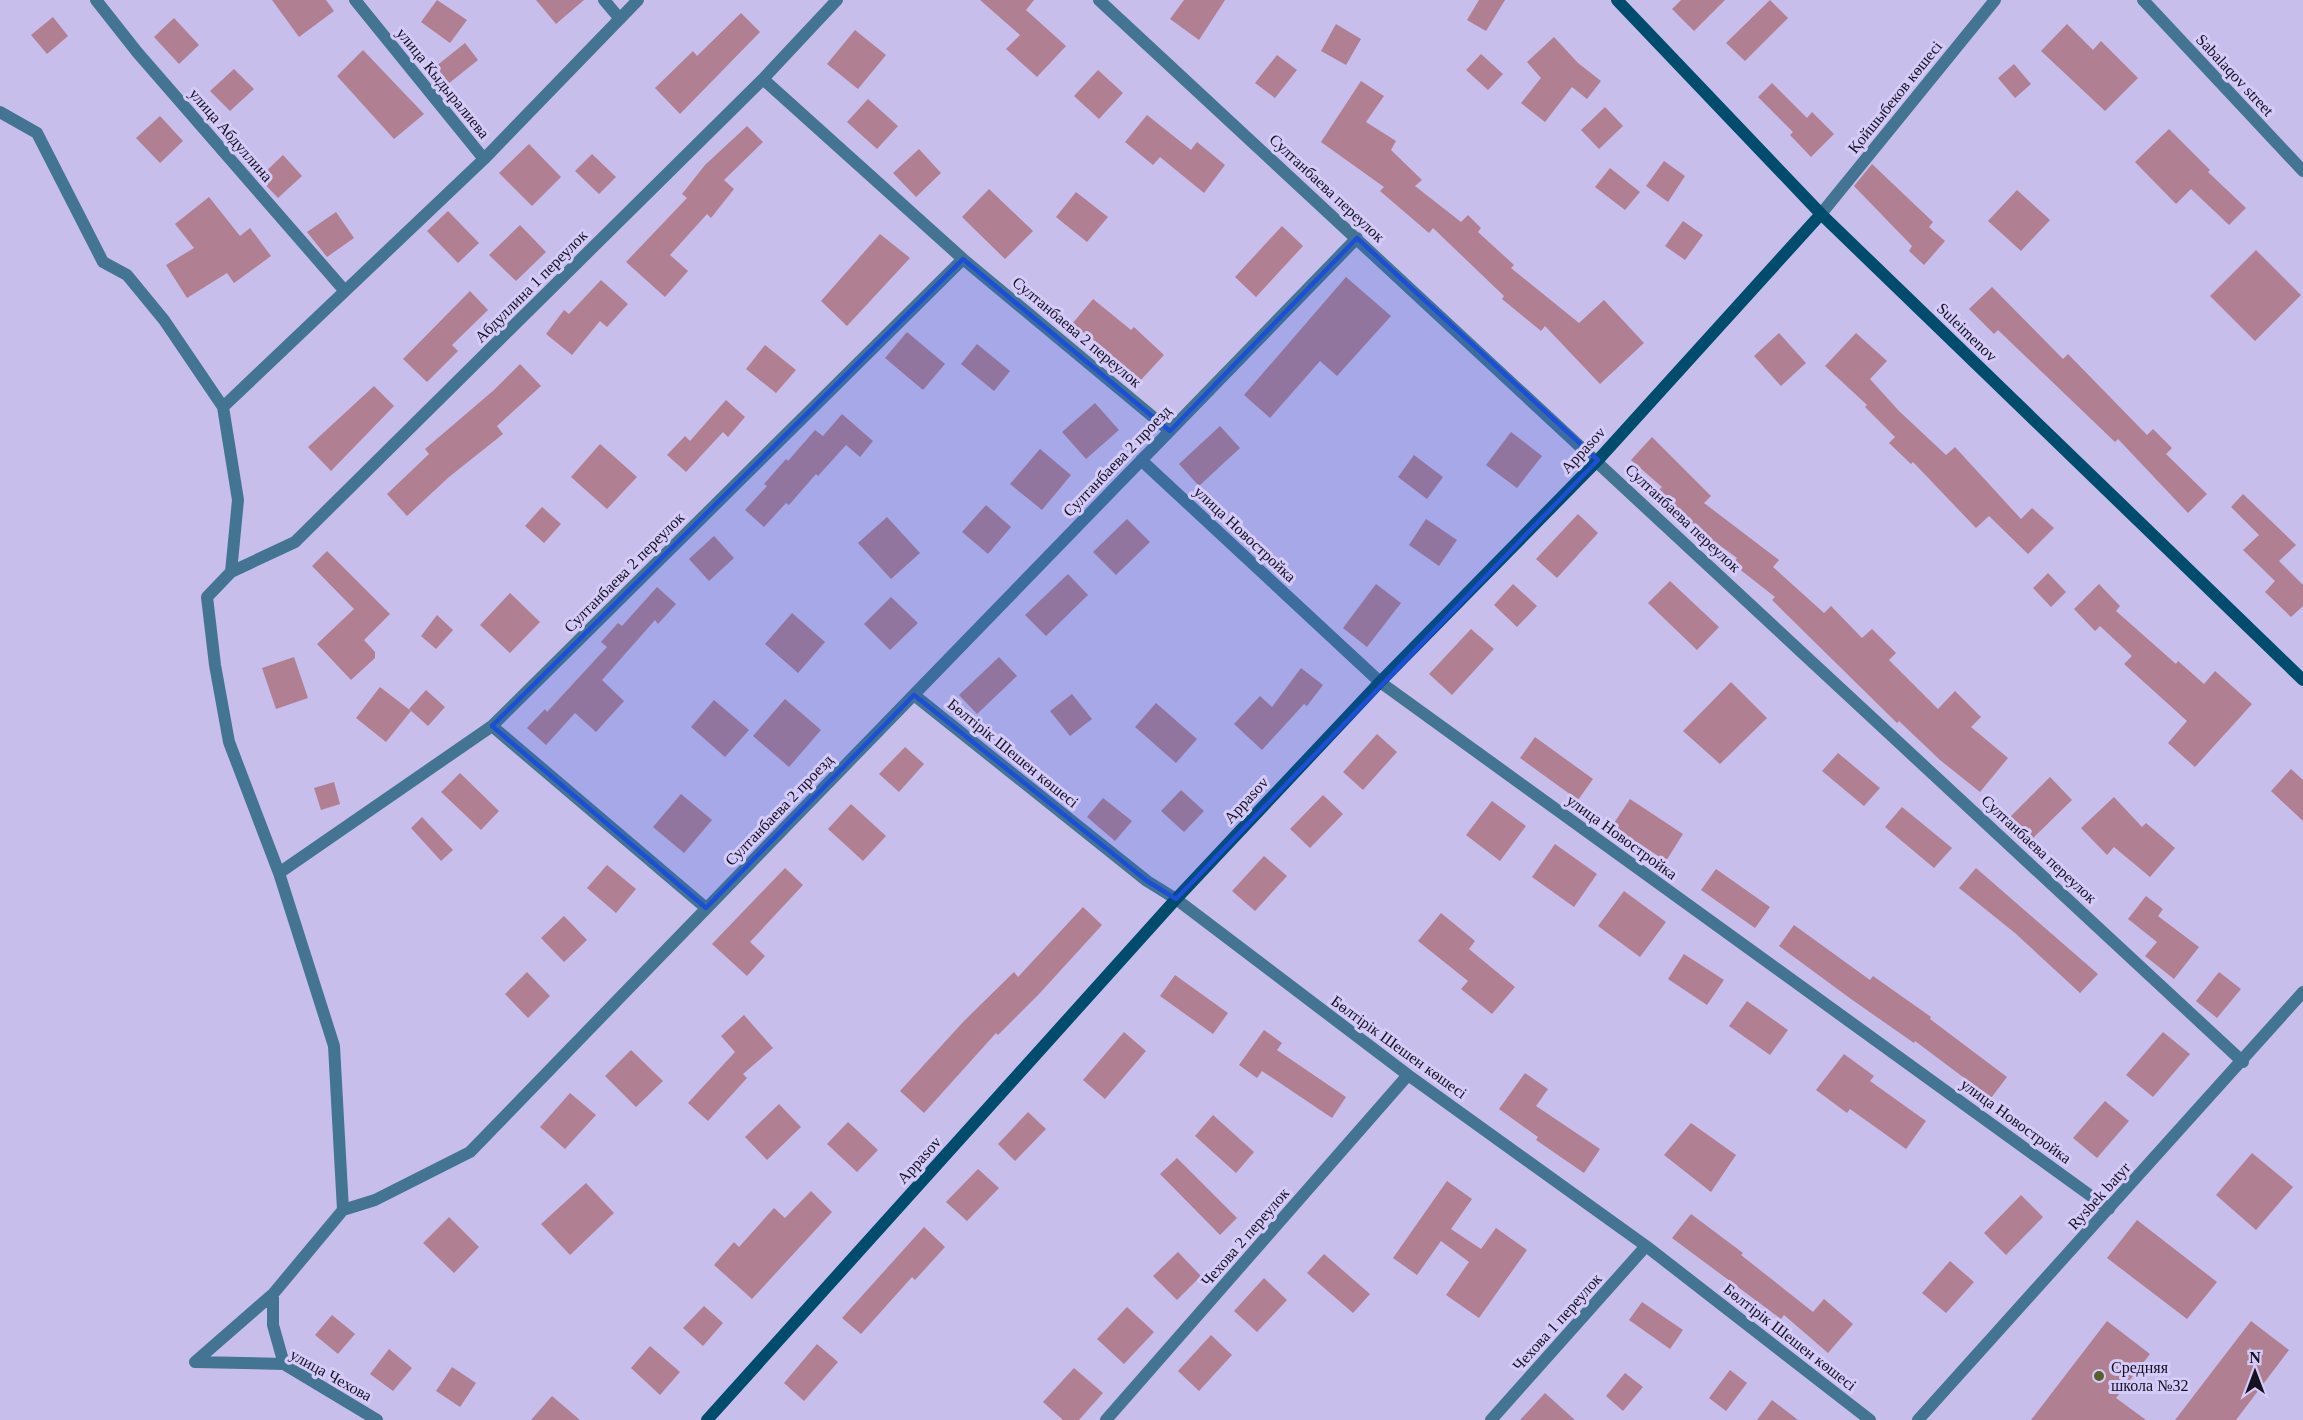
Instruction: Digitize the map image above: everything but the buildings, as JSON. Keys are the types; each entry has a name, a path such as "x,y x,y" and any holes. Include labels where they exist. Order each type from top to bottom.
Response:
{"street":[{"name":"улица Абдуллина","path":"96,0 137,52 344,290"},
{"name":"улица Кыдыралиева","path":"355,0 483,159"},
{"path":"604,0 620,19"},
{"path":"223,407 483,159 638,0"},
{"name":"Абдуллина 1 переулок","path":"231,572 295,542 763,79 837,0"},
{"name":"Султанбаева переулок","path":"1099,0 1598,460 2243,1062"},
{"name":"Suleimenov","path":"1617,0 1821,214 2303,680"},
{"name":"Қойшыбеков көшесі","path":"1821,214 1995,0"},
{"name":"Sabalaqov street","path":"2143,0 2303,171"},
{"name":"Султанбаева 2 переулок","path":"763,79 963,259 1170,431"},
{"path":"0,112 37,133 103,262 127,274 164,320 223,407 238,500 231,572 207,597 215,665 229,742 279,873 334,1046 343,1210 273,1294 273,1325 284,1364"},
{"name":"Appasov","path":"707,1420 1176,899 1380,682 1598,460 1821,214"},
{"name":"Султанбаева 2 проезд","path":"343,1210 375,1200 470,1152 1357,238"},
{"name":"Султанбаева 2 переулок","path":"279,873 492,726 963,259"},
{"name":"улица Новостройка","path":"1141,460 1380,682 2109,1209"},
{"name":"Бөлтірік Шешен көшесі","path":"914,695 1147,881 1176,899 1408,1075 1646,1246 1870,1420"},
{"path":"492,726 706,908"},
{"name":"Rysbek batyr","path":"1918,1420 2243,1062 2303,992"},
{"name":"Чехова 2 переулок","path":"1106,1420 1408,1075"},
{"name":"Чехова 1 переулок","path":"1491,1420 1646,1246"},
{"name":"улица Чехова","path":"273,1294 195,1362 284,1364 377,1420"}],"highlighted area":[{"path":"1357,238 1598,460 1176,899 1147,881 914,695 706,908 492,726 963,259 1170,431"}],"place":[{"name":"Средняя школа №32","path":"2099,1376"}]}
